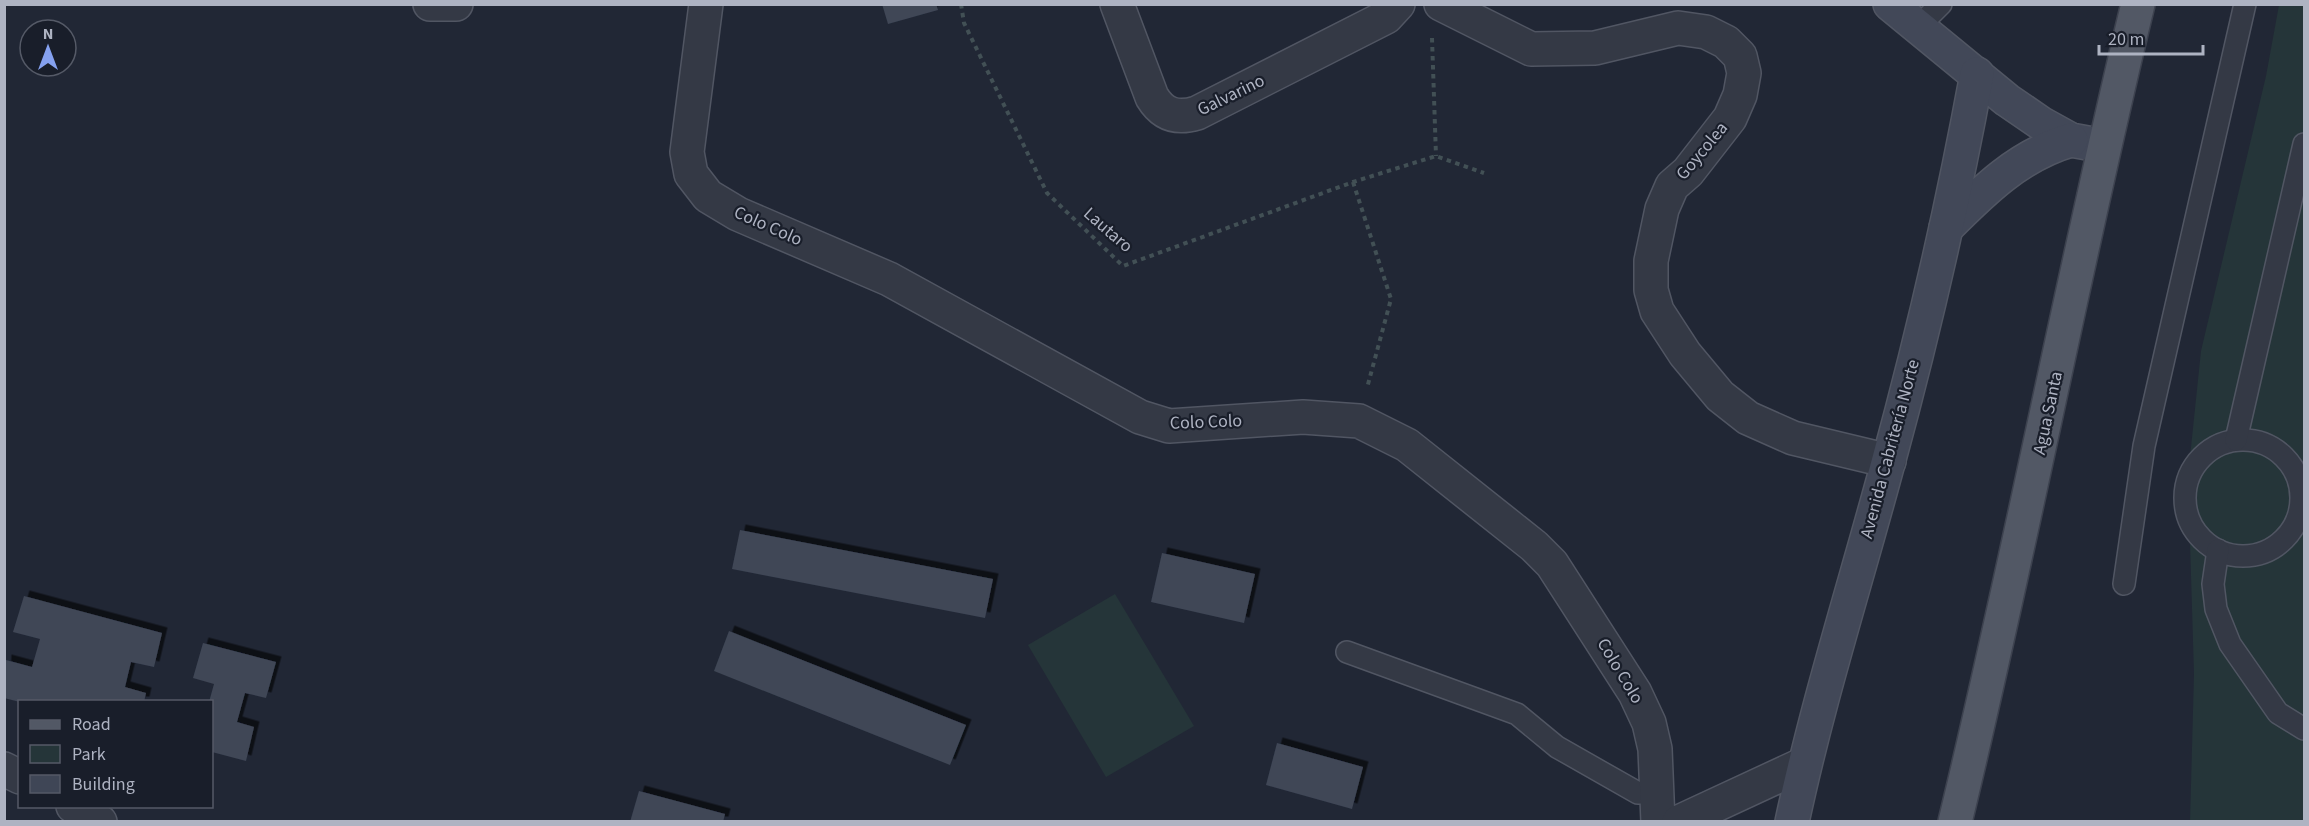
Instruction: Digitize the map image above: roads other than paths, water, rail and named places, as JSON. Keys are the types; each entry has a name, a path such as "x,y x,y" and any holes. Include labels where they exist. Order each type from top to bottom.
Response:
{"main road":[{"name":"Agua Santa","path":"1955,822 2039,453 2104,146 2138,4"}],"street":[{"path":"430,4 456,4"},
{"name":"Colo Colo","path":"706,4 687,152 691,174 708,196 738,214 889,279 1140,417 1168,426 1303,417 1359,421 1407,445 1534,546 1552,564 1635,693 1649,723 1655,748 1657,807"},
{"name":"Galvarino","path":"1117,4 1152,97 1159,108 1184,117 1386,17 1398,4"},
{"path":"1890,4 2007,100 2071,140 2104,146"},
{"name":"Goycolea","path":"1437,16 1531,49 1595,48 1678,28 1706,32 1726,42 1740,56 1744,73 1740,95 1730,118 1688,172 1672,186 1662,209 1651,261 1651,290 1657,310 1685,354 1720,396 1748,418 1793,438 1889,461"},
{"name":"Avenida Cabritería Norte","path":"1792,822 1804,764 1889,461 1946,228 1977,74"},
{"path":"1946,228 1986,188 2026,158 2071,140"},
{"path":"1679,822 1804,764"},
{"path":"4,769 18,776"},
{"path":"75,808 100,822"}],"lane":[{"path":"1918,27 1941,4"},
{"path":"2124,584 2144,446 2245,4"},
{"path":"2236,440 2304,144"},
{"path":"2236,440 2253,440 2269,445 2283,454 2293,467 2300,482 2302,499 2298,529 2281,543 2251,556 2234,556 2218,550 2204,541 2193,529 2187,513 2185,497 2187,480 2195,465 2206,453 2220,444 2236,440"},
{"path":"2218,550 2212,584 2216,609 2230,644 2278,713 2304,729"},
{"path":"1347,652 1517,714 1557,747 1638,792 1657,807"}]}
